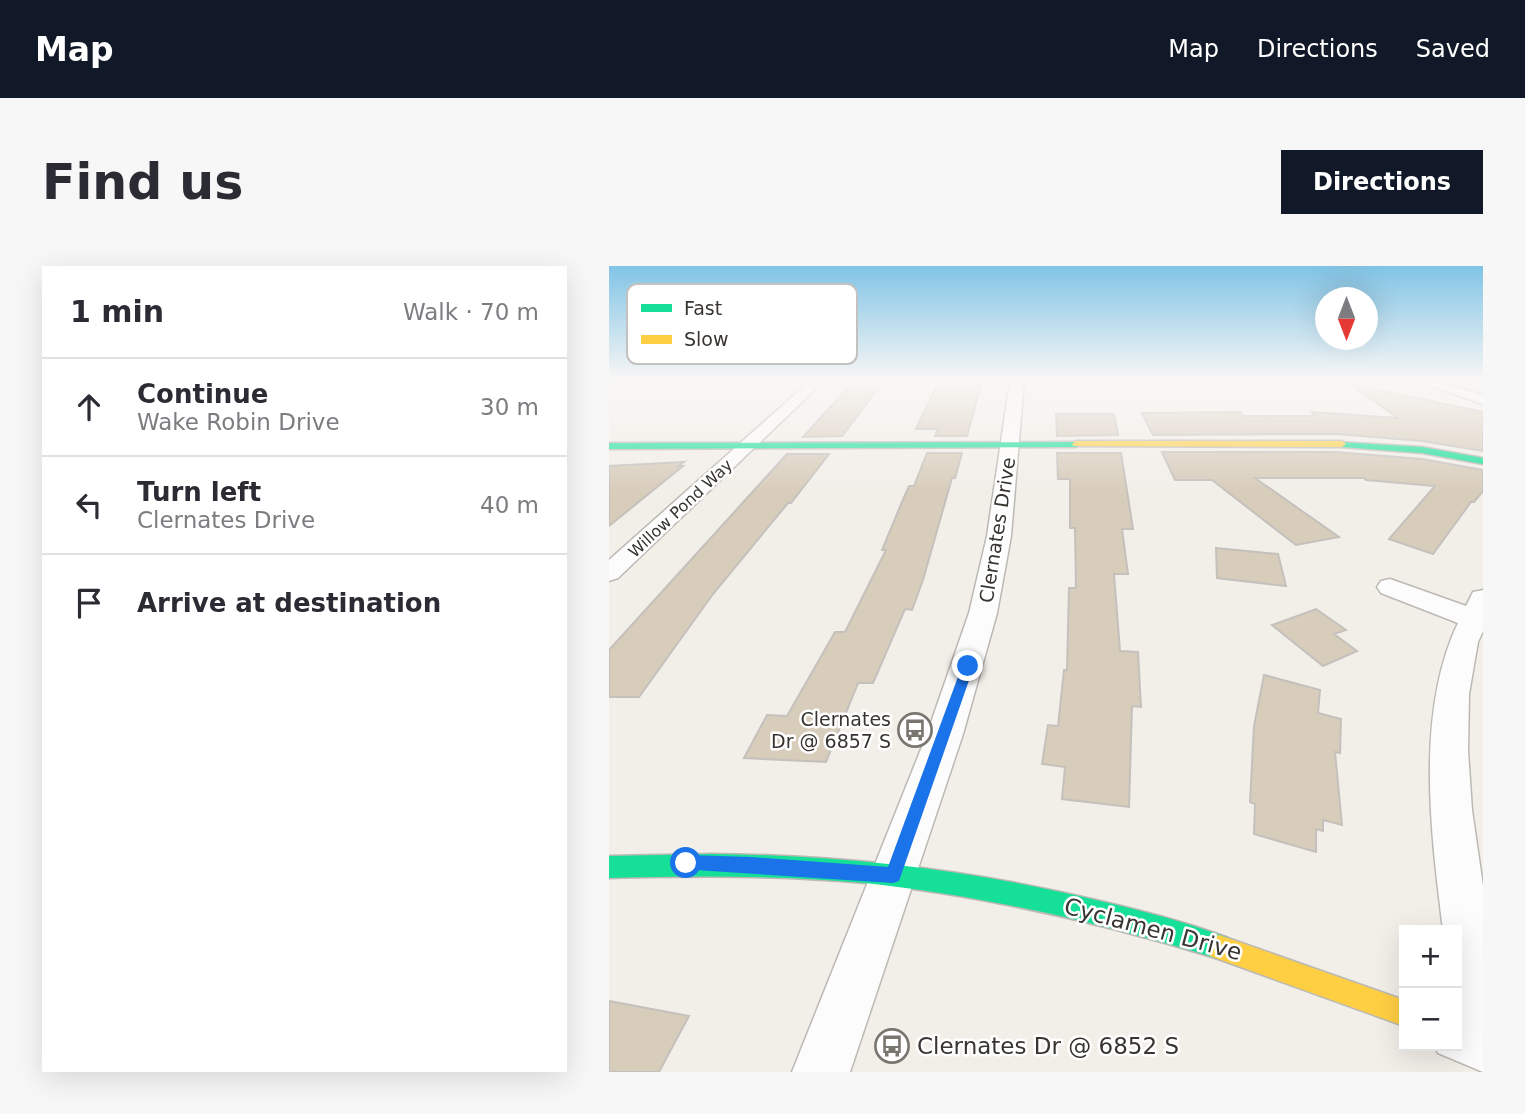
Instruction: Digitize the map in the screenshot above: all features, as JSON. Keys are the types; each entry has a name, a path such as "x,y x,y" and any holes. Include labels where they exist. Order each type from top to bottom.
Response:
{"street":[{"name":"Willow Pond Way","path":"609,573 777,419"},
{"name":"Clernates Drive","path":"821,1072 946,734 983,613 999,536 1013,419"},
{"path":"609,446 750,443 1336,443 1402,448 1483,461"},
{"path":"1390,587 1477,608 1456,664 1451,701 1450,744 1456,847 1483,1032"},
{"name":"Cyclamen Drive","path":"609,867 686,863 751,865 893,875 1001,891 1107,913 1220,945 1399,1011"},
{"path":"1462,1036 1483,1045"}],"building":[{"path":"820,419 855,419 842,436 803,437"},
{"path":"921,419 972,419 967,436 935,436 938,429 916,429"},
{"path":"1056,419 1115,419 1118,435 1057,436"},
{"path":"1145,419 1483,419 1483,451 1422,441 1336,434 1153,435"},
{"path":"1162,452 1336,452 1422,459 1483,470 1483,491 1471,502 1433,554 1389,539 1435,486 1364,478 1255,478 1339,537 1296,545 1212,480 1175,480"},
{"path":"927,453 962,453 955,478 952,478 923,580 912,610 905,609 873,683 858,683 826,762 744,758 767,715 787,716 835,632 845,632 886,550 882,550 909,486 914,486"},
{"path":"1057,453 1121,453 1133,529 1122,529 1128,574 1114,574 1120,651 1138,652 1141,707 1132,706 1129,807 1062,799 1065,767 1042,764 1048,725 1058,726 1064,670 1067,670 1069,588 1076,588 1075,528 1070,528 1070,479 1058,479"},
{"path":"787,454 829,454 713,594 639,697 609,697 609,650"},
{"path":"684,462 678,466 683,466 609,526 609,466"},
{"path":"1216,548 1278,554 1286,586 1217,578"},
{"path":"1316,609 1346,630 1334,634 1357,651 1323,666 1272,625"},
{"path":"1264,675 1320,690 1318,713 1341,719 1340,753 1335,752 1342,825 1323,820 1323,831 1316,829 1316,852 1254,834 1255,804 1250,802 1254,726"},
{"path":"609,1001 689,1016 659,1072 609,1072"}],"traffic: fast":[{"path":"609,446 1076,444"},
{"path":"1342,444 1422,450 1483,461"},
{"path":"609,867 787,867 915,878 1069,905 1219,947"}],"traffic: slow":[{"path":"1076,444 1342,444"},
{"path":"1219,947 1399,1011"}],"place":[{"name":"Clernates Dr @ 6857 S","path":"915,730"},
{"name":"Clernates Dr @ 6852 S","path":"892,1046"}],"route":[{"path":"686,863 893,875 946,734 968,666"}]}
